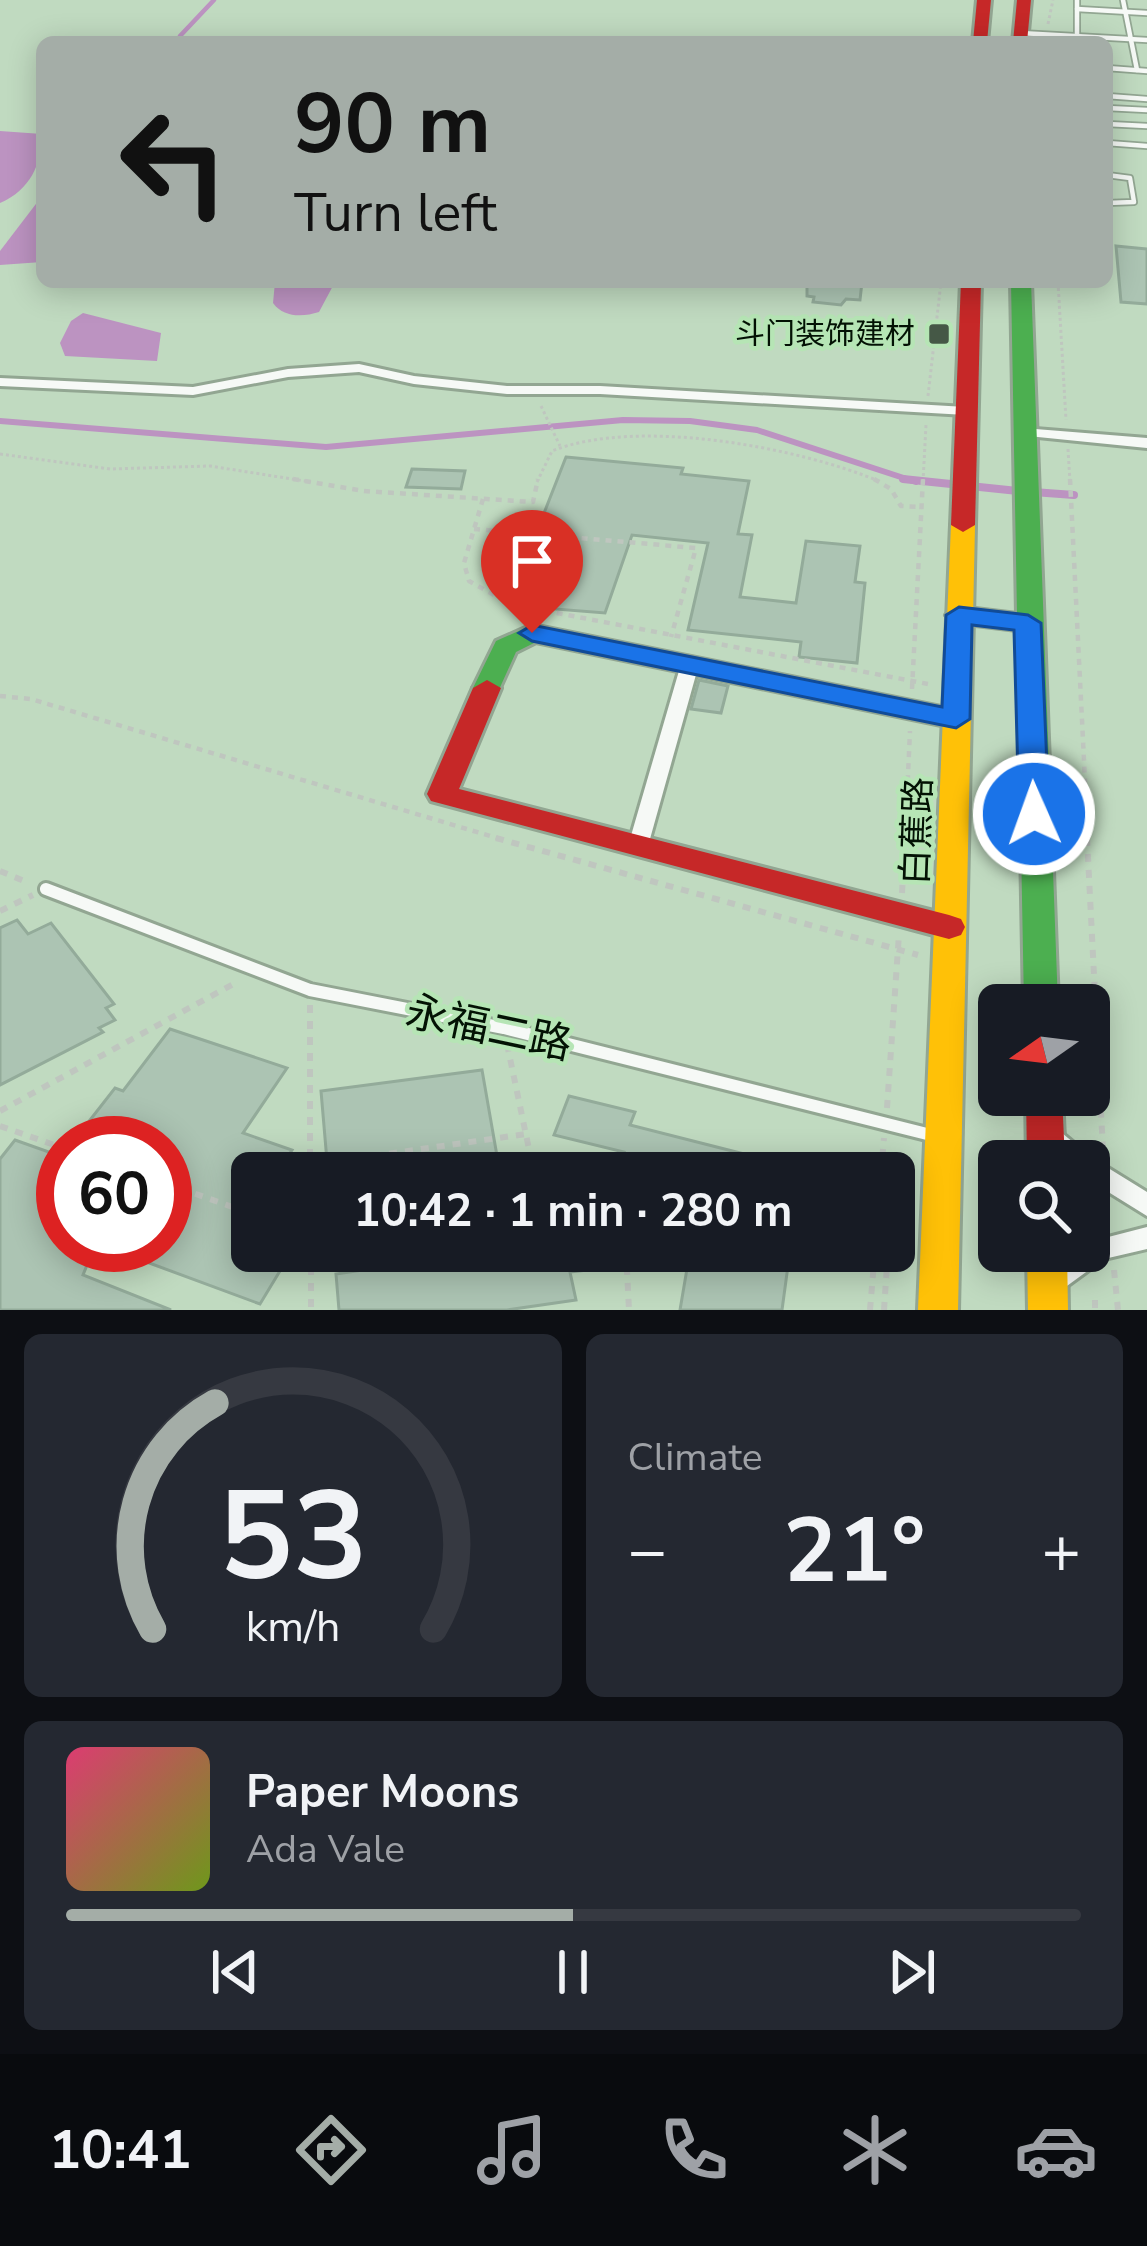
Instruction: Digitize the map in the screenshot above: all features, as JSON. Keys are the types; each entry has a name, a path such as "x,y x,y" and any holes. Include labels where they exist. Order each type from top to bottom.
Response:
{"main road":[{"path":"981,36 984,0"},
{"path":"1020,36 1024,0"},
{"name":"白蕉路","path":"938,1310 970,288"},
{"path":"1021,288 1040,984"},
{"path":"959,615 1028,623"},
{"path":"949,927 442,794 511,640 545,634 956,719"}],"street":[{"path":"0,382 193,391 288,373 359,368 414,380 508,390 600,390 966,411"},
{"path":"1023,432 1147,443"},
{"path":"638,846 690,664"},
{"path":"1110,1181 1147,1205"},
{"path":"1048,1298 1080,1256 1147,1238"}],"lane":[{"path":"1076,0 1077,36"},
{"path":"1123,0 1137,70"},
{"path":"1077,10 1147,13"},
{"path":"1113,40 1147,40"},
{"path":"1113,68 1147,70"},
{"path":"1113,96 1147,98"},
{"path":"1113,108 1147,110"},
{"path":"1113,124 1147,126"},
{"path":"1113,143 1147,146"},
{"path":"1113,176 1130,178 1134,202 1113,202"},
{"name":"永福二路","path":"46,889 254,973 310,990 503,1028 942,1138"}],"path":[{"path":"1058,288 1096,1140"},
{"path":"543,410 559,443"},
{"path":"0,454 110,469 210,466 348,488 533,502 545,460 559,443 679,440 774,452 868,477 895,492 902,506 922,508"},
{"path":"482,499 464,563 469,580 510,604 889,680 957,688"},
{"path":"473,529 696,548 671,638"},
{"path":"0,696 31,699 404,812 948,963"},
{"path":"0,872 46,889"},
{"path":"0,911 46,889"},
{"path":"0,1111 254,973"},
{"path":"310,990 310,1152"},
{"path":"503,1028 530,1152"},
{"path":"0,1126 36,1139"},
{"path":"415,1152 526,1134"},
{"path":"192,1193 231,1207"},
{"path":"1111,1244 1118,1310"},
{"path":"311,1272 311,1310"},
{"path":"627,1272 629,1310"},
{"path":"870,1310 873,1272"},
{"path":"884,1310 887,1272"}],"shaded area":[{"path":"0,131 36,134 32,175 0,203"},
{"path":"36,204 36,262 0,265 0,251"},
{"path":"274,288 332,288 319,312 288,314 273,303"},
{"path":"83,313 161,333 157,361 65,356 60,343 71,321"}],"building":[{"path":"1116,246 1147,249 1147,304 1121,302"},
{"path":"807,288 861,288 860,300 846,299 841,305 813,302 814,297 807,296"},
{"path":"566,457 683,468 681,474 749,481 738,534 752,535 740,597 796,603 806,541 860,546 855,582 865,583 857,663 799,657 801,642 688,630 708,543 632,535 605,613 530,607 562,528 539,526"},
{"path":"412,469 465,471 461,489 406,487"},
{"path":"699,680 728,686 721,713 691,709"},
{"path":"17,920 28,934 51,923 114,1004 106,1008 115,1020 99,1028 103,1032 0,1085 0,928"},
{"path":"170,1029 287,1068 243,1133 291,1152 231,1152 231,1272 279,1272 260,1304 174,1272 192,1272 192,1116 93,1116 115,1088 123,1091"},
{"path":"482,1070 496,1152 326,1152 321,1091"},
{"path":"569,1096 635,1112 630,1125 736,1152 624,1152 554,1135"},
{"path":"15,1140 36,1147 36,1272 84,1272 171,1310 0,1310 0,1159"},
{"path":"570,1272 576,1300 507,1310 339,1310 336,1274"},
{"path":"686,1272 787,1272 782,1310 680,1310"}],"waterway":[{"path":"180,36 214,0"},
{"path":"0,421 326,447 623,420 690,421 757,430 909,480"},
{"path":"903,479 909,480"},
{"path":"909,480 1018,491"},
{"path":"909,480 916,482"},
{"path":"1033,492 1074,495"}],"traffic: fast":[{"path":"1021,288 1040,984"},
{"path":"959,615 1027,623"},
{"path":"487,688 505,647 532,633 956,719"}],"traffic: slow":[{"path":"938,1310 963,525"},
{"path":"1047,1272 1048,1310"}],"traffic: jam":[{"path":"981,36 984,0"},
{"path":"1021,36 1024,0"},
{"path":"963,525 971,288"},
{"path":"487,688 442,794 949,927"},
{"path":"1045,1116 1045,1140"}],"place":[{"name":"斗门装饰建材","path":"939,334"}],"route":[{"path":"532,633 956,719 959,615 1028,623 1034,814"}]}
